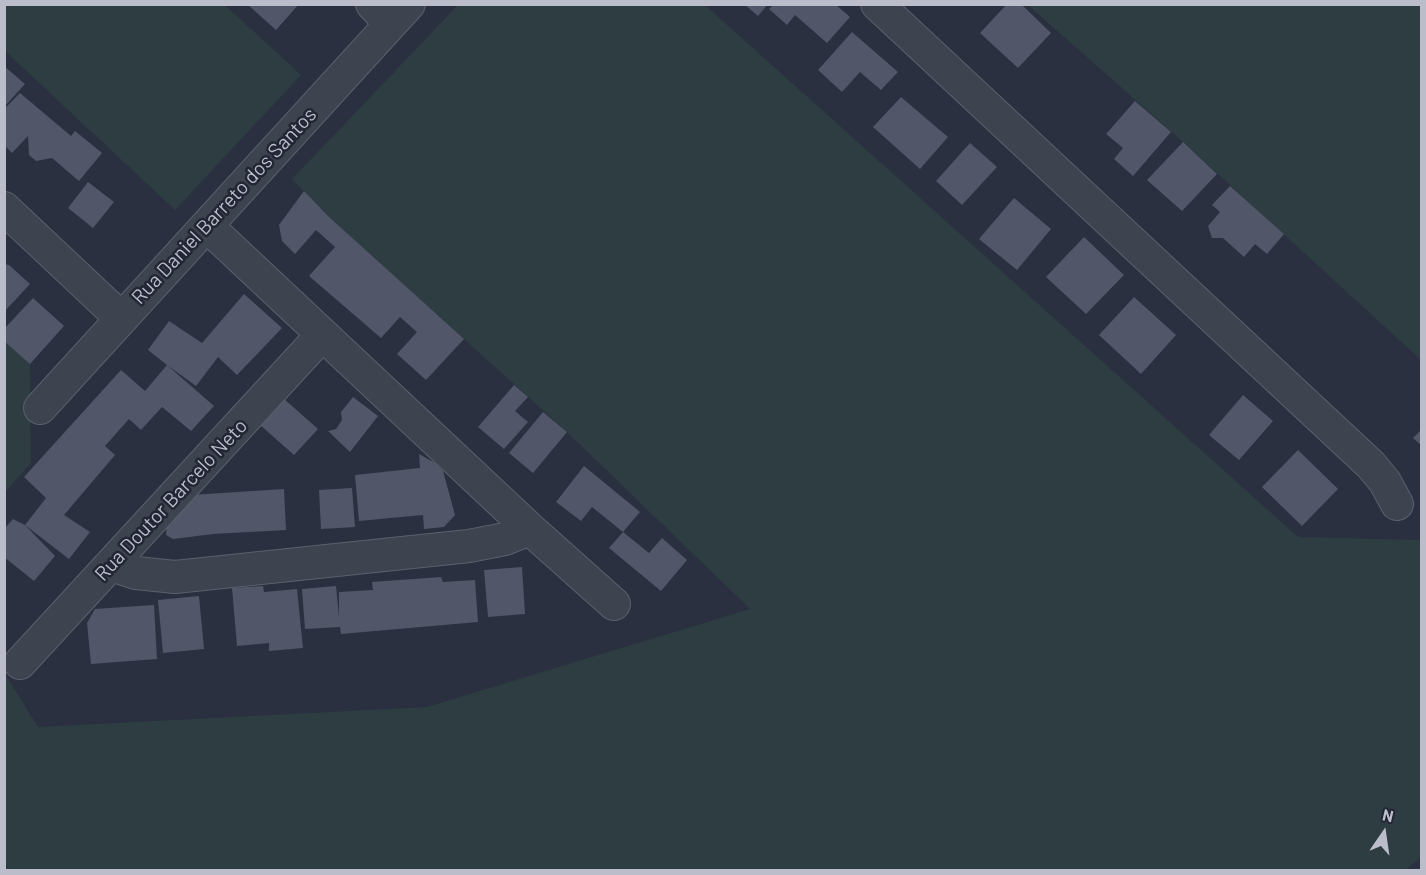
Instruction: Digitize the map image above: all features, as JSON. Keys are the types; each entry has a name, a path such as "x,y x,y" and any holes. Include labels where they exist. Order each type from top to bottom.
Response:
{"street":[{"path":"877,4 1371,465 1385,482 1397,504"},
{"name":"Rua Daniel Barreto dos Santos","path":"40,408 207,226 391,11"},
{"path":"4,208 121,318"},
{"path":"207,226 530,529 614,604"},
{"name":"Rua Doutor Barcelo Neto","path":"20,663 322,335"},
{"path":"112,564 136,573 176,577 469,546 505,539 530,529"}],"shaded area":[{"path":"4,5 225,5 301,75 175,210 5,51"},
{"path":"458,5 705,5 1298,537 1421,540 1421,857 1406,870 5,870 4,672 38,727 427,707 750,609 567,432 328,216 292,179"},
{"path":"1028,5 1421,5 1421,360 1183,142"},
{"path":"5,341 30,364 31,463 5,492"}],"building":[{"path":"247,4 299,4 276,30"},
{"path":"744,4 768,4 758,16"},
{"path":"774,4 835,4 850,17 827,43 795,15 787,25 769,9"},
{"path":"1007,4 1021,4 1051,33 1018,68 980,33"},
{"path":"852,32 898,72 881,90 860,72 842,92 818,70"},
{"path":"4,66 25,84 4,107"},
{"path":"20,93 71,136 75,131 102,153 79,181 52,158 36,161 29,155 28,136 12,153 5,146 5,108"},
{"path":"901,97 948,137 920,169 873,127"},
{"path":"1135,101 1171,132 1133,176 1114,159 1123,148 1106,134"},
{"path":"1183,142 1217,174 1182,211 1147,180"},
{"path":"970,143 997,167 962,205 936,181"},
{"path":"88,182 114,202 93,228 68,208"},
{"path":"1230,186 1284,234 1267,254 1255,244 1244,257 1223,238 1212,238 1208,226 1220,212 1212,205"},
{"path":"304,191 328,216 464,339 426,380 397,354 417,332 400,317 381,338 309,276 335,247 316,230 295,254 282,241 279,225"},
{"path":"1014,198 1051,229 1017,270 979,239"},
{"path":"1084,237 1124,275 1086,314 1046,277"},
{"path":"4,264 9,265 30,284 4,312"},
{"path":"244,294 282,328 237,375 218,357 196,386 148,350 169,321 202,343"},
{"path":"1134,297 1176,335 1141,374 1099,335"},
{"path":"33,298 64,326 30,364 4,341 4,329"},
{"path":"167,365 214,406 191,431 162,407 141,430 129,419 105,446 115,455 64,515 90,532 69,559 25,525 46,498 24,477 121,370 145,391"},
{"path":"514,385 528,397 515,411 528,422 504,449 478,427"},
{"path":"1243,395 1273,421 1239,460 1209,435"},
{"path":"353,397 378,416 350,452 328,431 336,429 342,420 341,412"},
{"path":"283,398 318,429 294,455 259,424"},
{"path":"543,412 567,432 533,473 509,453"},
{"path":"1422,429 1422,446 1413,438"},
{"path":"1298,450 1338,489 1302,526 1262,487"},
{"path":"419,454 435,463 443,471 455,515 444,527 424,529 423,515 359,521 355,475 420,468"},
{"path":"584,466 640,512 623,532 592,507 581,521 556,502"},
{"path":"352,488 355,527 321,529 319,490"},
{"path":"284,489 286,530 213,534 173,539 166,535 167,523 191,495"},
{"path":"13,519 25,525 55,556 34,581 4,557 4,529"},
{"path":"623,532 649,553 662,538 687,560 661,591 609,548"},
{"path":"522,567 525,614 488,617 484,570"},
{"path":"441,577 443,582 475,580 478,622 341,634 340,627 305,629 302,589 336,586 339,617 339,592 373,590 372,582"},
{"path":"263,586 264,592 297,589 303,648 269,651 269,643 237,646 232,588"},
{"path":"199,596 204,649 163,653 158,600"},
{"path":"154,605 157,659 91,664 87,623 95,609"}]}
